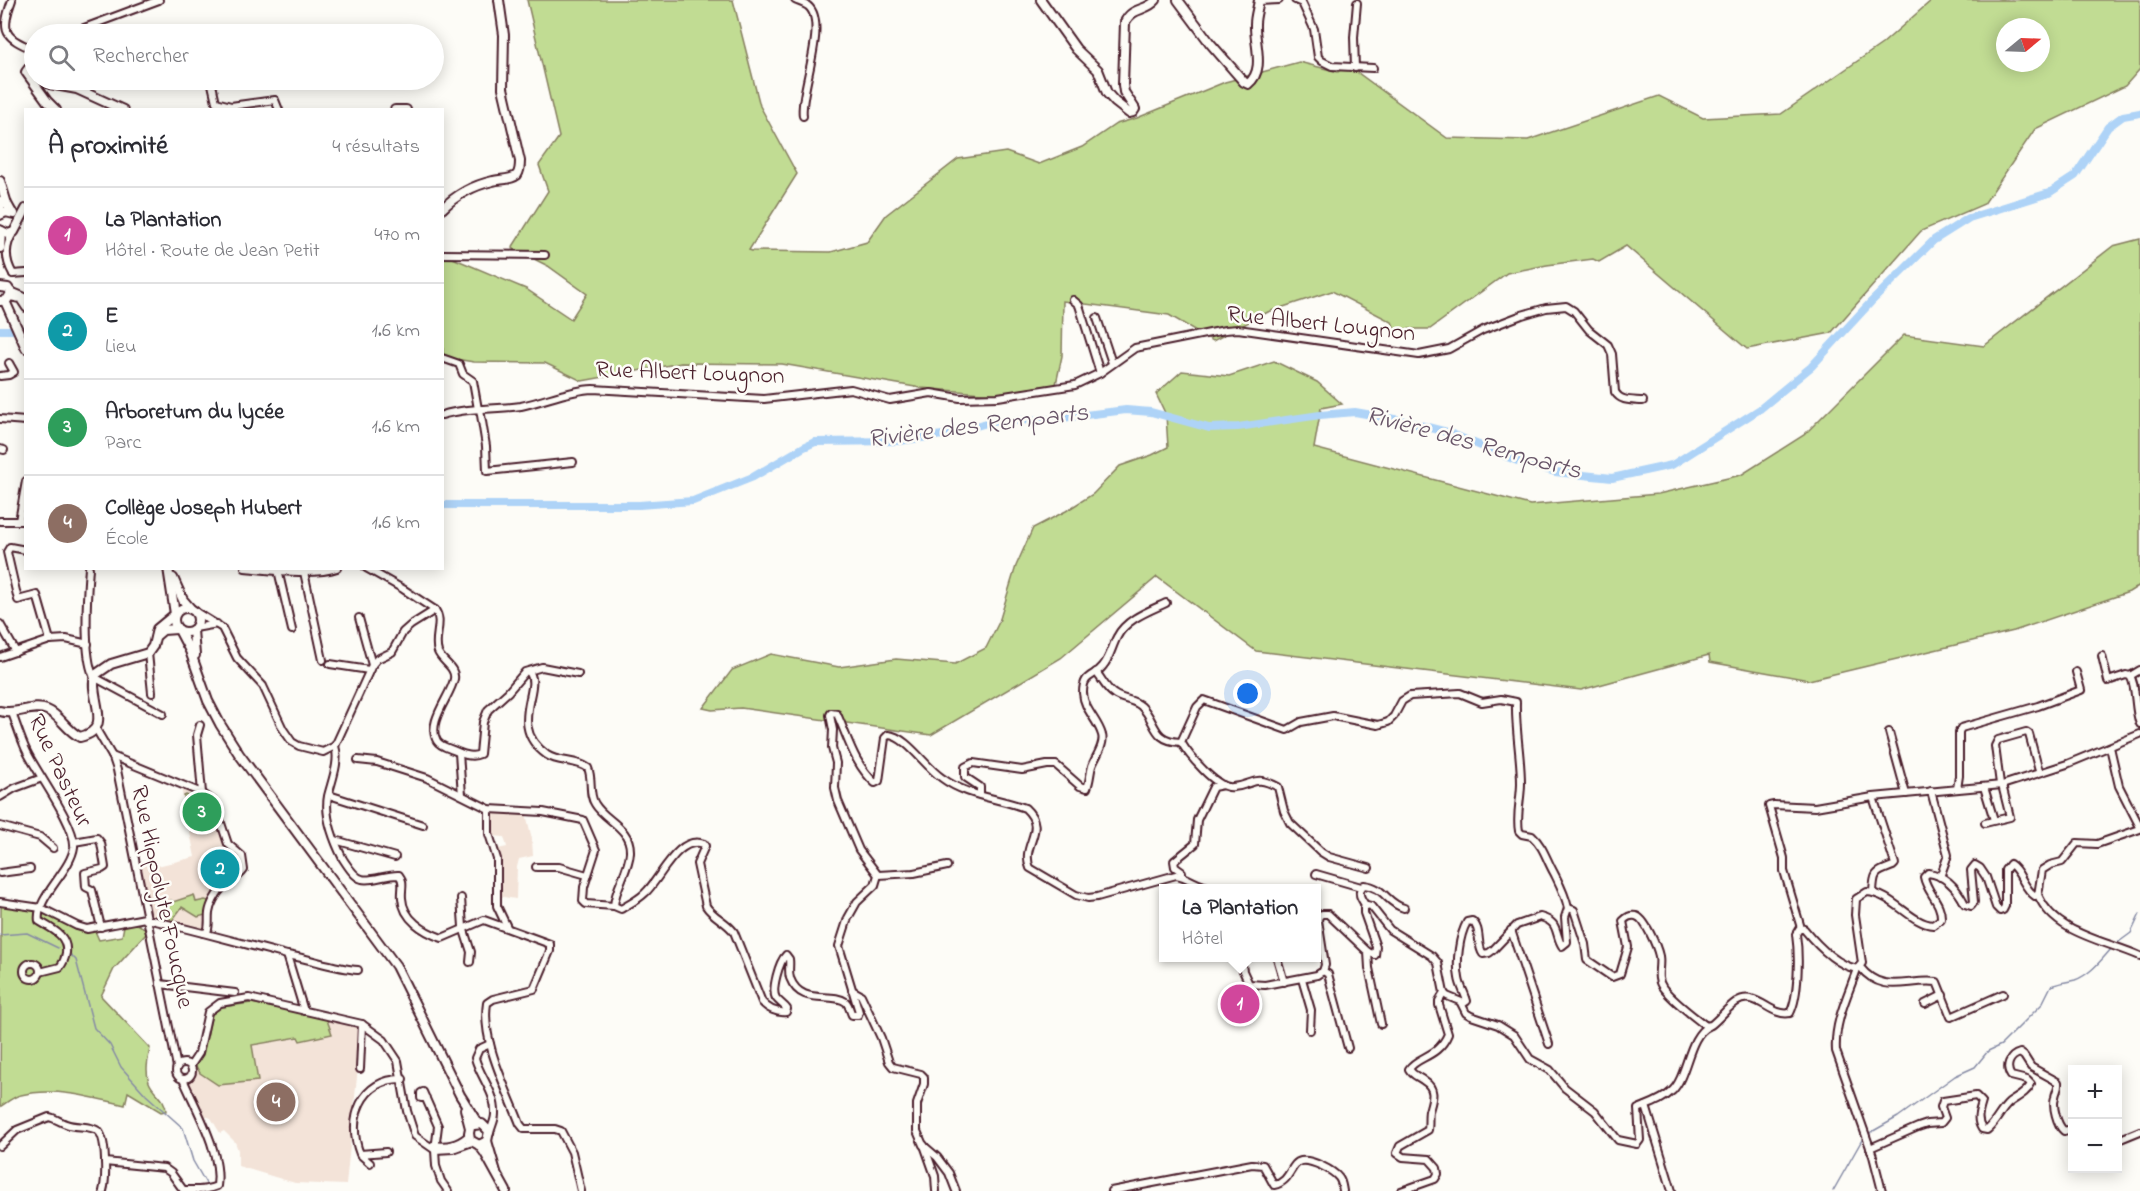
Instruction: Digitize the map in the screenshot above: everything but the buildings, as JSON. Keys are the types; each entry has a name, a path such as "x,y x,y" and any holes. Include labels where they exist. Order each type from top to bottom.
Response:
{"main road":[{"path":"444,206 455,197 470,190 492,181 511,178 517,175 520,169 502,88 504,35 499,0"},
{"path":"1041,0 1076,49 1098,70 1107,93 1129,113 1136,109 1124,92 1123,85 1125,22 1133,11 1151,6 1156,0"},
{"path":"1178,0 1210,43 1248,84 1256,72 1258,52 1255,23 1259,0"},
{"path":"39,90 54,108"},
{"path":"79,90 119,108"},
{"path":"0,181 7,204 15,216 18,227 0,245"},
{"path":"0,201 0,214 6,212 15,216"},
{"path":"15,216 24,209"},
{"path":"0,245 1,231 13,233"},
{"path":"4,294 10,314 24,344"},
{"path":"168,570 174,622 208,701 234,746 396,966 460,1095 475,1133 506,1191"},
{"path":"169,570 183,600 193,610 198,621 194,629 197,672"},
{"path":"0,711 12,713 45,709 73,734 80,737 88,735 96,729 98,720 94,677 111,664 148,653 152,649 158,627 180,609 193,610"},
{"path":"155,637 163,630 178,629 185,632 194,629"},
{"path":"475,1133 487,1127 496,1172"},
{"path":"475,1133 488,1137"}],"street":[{"path":"12,0 5,21 8,34 18,44 24,46"},
{"path":"95,24 159,0"},
{"path":"795,0 808,6 815,25 813,60 804,93 803,117"},
{"path":"1259,0 1279,0"},
{"path":"1295,0 1302,3 1314,29 1318,57 1332,66 1355,69 1372,68"},
{"path":"1355,69 1354,37 1357,3"},
{"path":"213,90 215,101 219,104 231,106 275,100 278,108"},
{"path":"13,233 7,249 8,266 13,274"},
{"path":"444,254 545,255"},
{"path":"13,274 24,273"},
{"path":"4,294 13,274"},
{"path":"4,294 24,297"},
{"path":"4,294 20,299 24,305"},
{"path":"1073,300 1079,305 1100,373"},
{"name":"Rue Albert Lougnon","path":"444,414 454,411 522,405 580,389 764,399 850,389 890,400 931,393 960,398 998,397 1075,385 1100,373 1135,348 1225,330 1419,355 1449,349 1483,330 1522,315 1546,308 1566,306 1574,311 1589,330 1608,345 1612,354 1615,392 1618,397 1643,401"},
{"path":"1097,318 1112,363"},
{"path":"444,359 459,364 464,374 473,381 486,446 487,471 573,462"},
{"path":"0,376 14,372 9,363"},
{"path":"0,419 24,421"},
{"path":"0,521 22,521 24,501"},
{"path":"24,550 10,547 7,552 18,600 37,596 50,640"},
{"path":"89,570 89,668 94,677 163,714"},
{"path":"292,630 288,603 278,570 304,572 332,570"},
{"path":"370,570 435,610 439,620 438,651 452,669 454,678 437,715 436,735 441,745 459,753 473,756 480,754 483,722 488,710 525,672 542,667 578,674"},
{"path":"304,572 323,660"},
{"path":"980,795 980,787 965,777 965,767 973,762 1022,771 1056,765 1080,786 1087,788 1093,764 1103,740 1083,695 1086,678 1099,671 1106,662 1119,633 1127,625 1143,613 1166,603"},
{"path":"193,610 217,624 224,632 237,658 263,686 291,742 323,752 335,746"},
{"path":"435,610 411,625 392,652 377,659 370,667 335,746 337,754 327,813 335,840 346,863 361,879 399,874 403,882 403,905 421,929 442,938 463,927 484,920 549,944 550,951 534,989 493,999 487,1003 485,1013 487,1035 520,1124 524,1129 561,1131 572,1152 581,1191"},
{"path":"359,618 370,667"},
{"path":"0,624 16,652"},
{"path":"194,629 217,624"},
{"path":"0,657 50,640 66,639 88,644"},
{"path":"148,653 152,693"},
{"path":"2102,656 2108,681 2126,675 2130,676 2140,670"},
{"path":"330,664 370,667"},
{"path":"529,672 533,680 527,727 535,742 545,754 558,760 578,762 588,768 592,780 593,801 618,825 629,845 627,865 614,906"},
{"path":"1096,672 1112,693 1141,706 1153,727 1163,738 1181,742 1206,774 1228,788 1235,788 1256,780 1278,787 1284,811 1290,823 1321,852 1329,857 1369,868"},
{"path":"1957,789 1961,728 2038,706 2081,690 2076,672"},
{"path":"2130,676 2134,684 2135,707 2140,724"},
{"path":"1181,742 1197,707 1204,700 1287,729 1301,722 1333,716 1378,725 1388,722 1402,701 1410,696 1460,693 1482,702 1501,699 1516,702 1515,725 1521,785 1519,831 1532,836 1542,847 1553,873 1564,889 1568,908 1565,917 1567,936 1565,945 1562,946 1553,923 1540,917 1517,925 1493,950 1484,954 1481,950 1477,925 1472,921 1465,924 1458,975 1467,1001 1461,1004"},
{"name":"Rue Pasteur","path":"12,713 27,752 71,830 74,842 67,863 41,908"},
{"path":"878,875 859,850 838,801 835,788 836,763 832,748 831,713 837,714 850,748 868,777 875,783 879,781 885,738 893,735 905,743 942,779 963,790 1025,808 1032,815 1036,831 1027,853 1030,868 1076,895 1096,897 1176,875 1195,884"},
{"path":"200,725 197,735 202,792 214,802 228,843 240,853 244,864 241,874 222,887 213,902 209,912 209,929 203,933"},
{"name":"Rue Hippolyte Foucque","path":"96,729 112,755 117,770 173,1046 184,1064"},
{"path":"1890,732 1906,794"},
{"path":"1985,823 2010,817 2001,784 1995,746 1998,740 2026,732 2030,734 2039,771"},
{"path":"2003,993 1954,1017 1949,1014 1939,984 1935,981 1901,985 1887,983 1868,977 1859,968 1850,967 1821,949 1801,928 1769,806 1815,807 1873,798 2001,784 2067,764 2140,734"},
{"path":"2110,747 2120,786 2140,828 2097,844 2077,843 2062,862 2042,870 2038,895 2043,906 2066,927 2140,957"},
{"path":"459,753 462,795"},
{"name":"Rue Hippolyte Foucque","path":"112,755 202,792"},
{"path":"358,760 377,762 427,778 489,809 543,812 583,820 596,850 587,875 583,896 586,904 614,906 621,909 646,893 684,846 691,842 699,842 705,846 697,864 706,906 734,932 762,1002 766,1007 783,1013 787,1009 775,995 779,966 786,956 789,959 791,980 799,990 813,997 841,1000 848,1004 852,1015 858,1016 859,1012 839,946 848,918 857,902 875,885 878,875"},
{"path":"0,797 15,788 42,778"},
{"path":"1182,876 1182,872 1175,867 1174,861 1195,844 1197,820 1209,791 1212,787 1223,785"},
{"path":"1984,787 1994,820"},
{"path":"1931,791 1948,855 1940,877"},
{"path":"329,795 423,825"},
{"path":"1873,798 1895,860 1893,866 1877,872 1874,876 1873,892"},
{"path":"489,809 489,834 497,859 497,906 507,927"},
{"path":"0,826 40,837 53,848"},
{"path":"74,842 97,838 101,843 105,867 85,873 84,876 86,887 92,890 101,927"},
{"path":"335,840 395,857"},
{"path":"1882,1191 1870,1148 1836,1050 1838,1024 1862,959 1855,902 1860,895 1873,892 1891,900 1922,922 1932,925 1941,919 1941,913 1925,884 1924,877 1928,873 1940,877 1958,889 1965,904 1972,906 1974,902 1971,870 1977,865 1986,877 1996,907 2002,911 2005,903 2005,870 2010,864 2029,892 2035,896 2038,895"},
{"path":"878,875 914,873 947,866"},
{"path":"536,867 559,867 587,875"},
{"path":"0,873 30,868"},
{"path":"1316,874 1361,887 1367,885 1376,887 1394,904 1404,908"},
{"path":"1361,887 1359,895 1366,906 1371,906 1390,930 1432,956 1438,963 1444,993 1439,1005 1448,1034 1446,1039 1431,1056 1412,1065 1409,1070 1413,1075 1425,1081 1432,1090 1433,1102 1429,1114 1428,1130 1400,1146 1397,1153 1403,1157 1423,1157 1434,1162 1438,1174 1435,1179 1401,1191"},
{"path":"460,898 463,927 471,952 470,962"},
{"path":"0,902 41,908 81,928 153,920 287,955 320,961 342,969 358,970"},
{"path":"1321,916 1328,914 1373,956 1376,950 1365,918 1366,906"},
{"path":"40,972 60,967 65,959 66,946 61,935 39,921 41,908"},
{"path":"1568,908 1574,910 1586,944 1587,960 1612,977 1620,974 1628,947 1623,921 1626,917 1632,916 1641,919 1659,955 1658,975 1662,987 1701,1022 1709,1026"},
{"path":"1444,993 1461,1004 1471,1017 1498,1025 1514,1035 1530,1059 1550,1070 1565,1088 1595,1111 1618,1140 1637,1144 1640,1140 1638,1109 1662,1099 1676,1086 1692,1048 1704,1028 1743,999 1758,1001 1778,1013 1790,1013 1793,1007 1798,969 1796,934 1801,928"},
{"path":"1511,930 1549,1044"},
{"path":"1242,962 1249,984 1284,982 1317,975 1323,971 1325,960 1321,937"},
{"path":"1368,952 1380,1024"},
{"path":"287,955 304,1011"},
{"path":"1278,962 1284,982"},
{"path":"1323,971 1328,974 1348,1048"},
{"path":"1302,979 1311,1010 1310,1030"},
{"path":"160,984 235,993"},
{"path":"852,990 861,995 881,1038 886,1056 893,1067 921,1074 924,1077 917,1104 917,1131 935,1176 936,1191"},
{"path":"1925,1004 1943,995"},
{"path":"186,1078 177,1074 184,1064 199,1053 208,1012 220,1003 249,998 362,1024 379,1035 398,1061 410,1122 416,1132 435,1148 460,1143 475,1133 495,1114"},
{"path":"360,1069 362,1024"},
{"path":"488,1137 495,1114 488,1085 475,1058 479,1048 490,1044"},
{"path":"1870,1148 1918,1127 1941,1123 1945,1118 1941,1103 1968,1096 1976,1096 1982,1102 1978,1113 1979,1119 1982,1129 1987,1130 2010,1103 2030,1088 2030,1081 2011,1076 2008,1072 2010,1059 2020,1053 2031,1067 2058,1082 2059,1087 2054,1102 2060,1127 2064,1131 2068,1130"},
{"path":"184,1064 193,1073 186,1078"},
{"path":"105,1162 166,1168 184,1190 215,1189 218,1178 214,1154 190,1095 186,1078"},
{"path":"370,1163 360,1154 355,1140 358,1110 370,1089 394,1078 403,1079"},
{"path":"426,1098 438,1126 435,1148 438,1173 448,1191"},
{"path":"1646,1106 1672,1191"},
{"path":"0,1146 17,1130 51,1117 66,1125 98,1131 102,1137 105,1162 103,1191"},
{"path":"2122,1138 2140,1131"},
{"path":"923,1145 937,1157 949,1173 956,1191"},
{"path":"360,1154 386,1152"},
{"path":"1111,1191 1252,1164 1263,1165 1274,1185 1288,1177 1296,1164 1301,1161 1310,1162 1336,1174 1341,1181 1343,1191"}],"shaded area":[{"path":"180,783 211,799 227,841 240,853 244,870 227,883 213,902 207,932 148,919 135,865 149,864 153,867 195,857"},
{"path":"493,811 526,814 532,839 533,856 519,859 516,899 497,896 498,849 507,847 504,837 493,836 490,825"},
{"path":"252,1002 355,1025 358,1067 346,1185 295,1183 238,1166 238,1150 235,1142 224,1131 220,1133 211,1118 203,1115 193,1089 185,1079 192,1075 191,1065 196,1063 202,1052 210,1017 213,1012 222,1007"}],"green space":[{"path":"527,0 733,0 760,106 797,174 749,250 831,252 867,242 886,215 958,159 1006,152 1039,164 1082,147 1116,124 1137,118 1225,82 1299,62 1338,72 1347,65 1447,138 1528,140 1659,96 1703,118 1781,114 1882,44 1932,0 2140,0 2140,69 2125,86 2035,129 1984,204 1921,231 1831,333 1747,349 1626,246 1599,262 1593,259 1507,273 1430,329 1395,329 1392,322 1332,291 1268,312 1213,341 1169,315 1063,301 1062,356 1056,384 994,394 921,388 782,364 681,363 582,381 545,363 474,362 444,357 444,254 526,289 571,319 587,294 548,266 512,248 548,191 539,165 559,137"},
{"path":"2140,239 2140,585 2129,592 2014,631 1809,680 1710,662 1709,655 1581,690 1256,651 1157,577 1061,658 931,735 741,708 712,710 703,708 732,670 771,654 839,667 896,659 955,664 986,648 999,622 1016,566 1033,528 1093,494 1120,466 1168,447 1166,415 1156,394 1182,371 1229,376 1274,361 1317,382 1342,404 1321,408 1314,448 1530,505 1658,494 1741,475 1804,435 1904,335 1984,346 2113,246"},
{"path":"184,796 202,802 214,802 220,822 192,831"},
{"path":"194,895 196,902 205,900 213,902 209,914 198,917 182,907 171,922 167,905 171,900 173,902"},
{"path":"1,905 44,912 76,930 95,931 99,940 122,936 124,926 136,923 144,928 146,934 114,969 101,996 150,1048 147,1065 148,1078 164,1103 166,1111 161,1112 128,1092 125,1105 73,1094 47,1092 18,1096 0,1107"},
{"path":"251,1003 324,1018 332,1034 300,1041 298,1037 252,1045 258,1081 218,1085 200,1073 196,1066 203,1053 212,1014 222,1007"}],"waterway":[{"name":"Rivière des Remparts","path":"444,505 639,505 693,501 753,477 815,442 899,441 950,434 990,422 1053,419 1126,410 1151,412 1209,428 1238,427 1355,412 1447,432 1520,462 1555,472 1612,478 1672,465 1760,409 1811,367 1871,302 1934,240 1969,218 2049,193 2075,176 2108,127 2123,116 2140,113"},
{"name":"Rivière des Remparts","path":"0,330 24,330"},
{"path":"2116,944 2131,933 2140,914"},
{"path":"0,935 27,933 58,948"},
{"path":"1868,1134 1898,1117 1955,1076 1975,1067 1988,1051 2001,1045 2042,1004 2051,986 2075,980 2086,974 2112,948"},
{"path":"71,955 76,960 94,1028 110,1045 121,1067 146,1095 183,1128 193,1161 208,1187"},
{"path":"1833,1191 1863,1138"}],"place":[{"name":"Arboretum du lycée","path":"202,812"},
{"name":"E","path":"220,869"},
{"name":"La Plantation","path":"1240,1004"},
{"name":"Collège Joseph Hubert","path":"276,1102"}]}
